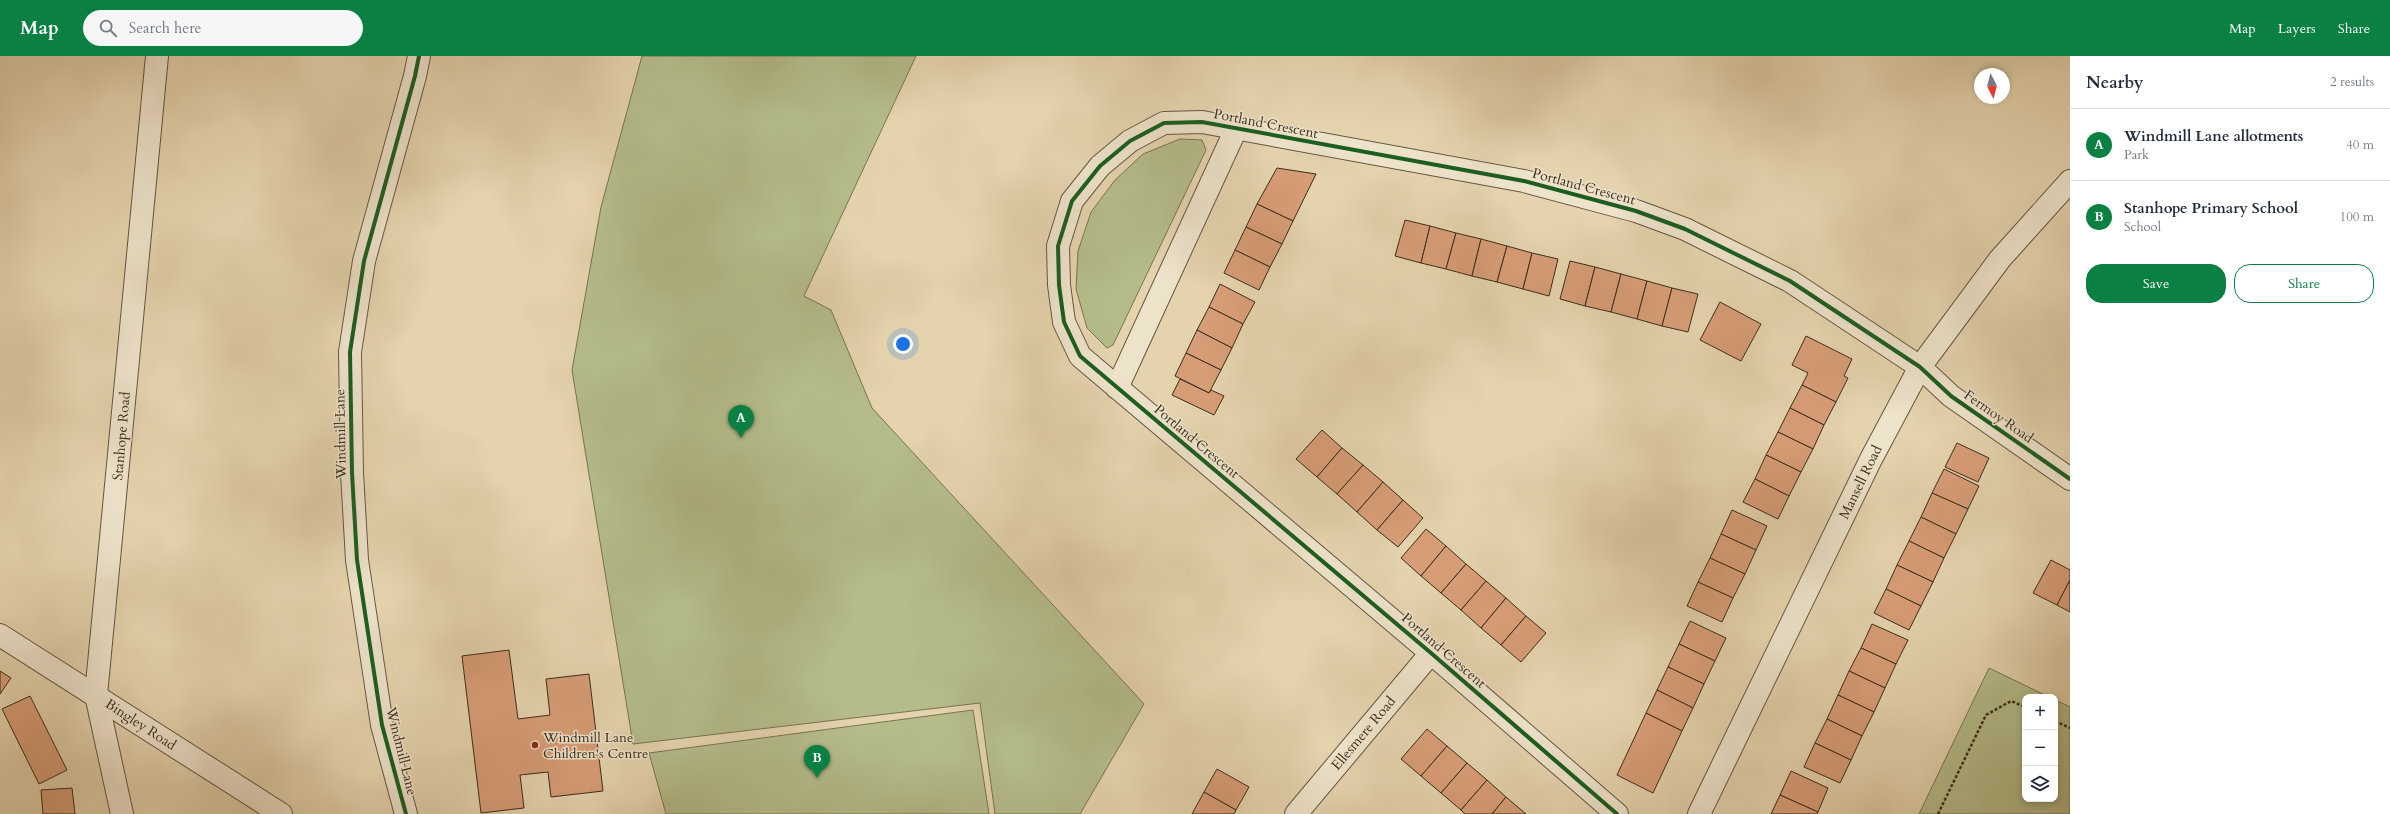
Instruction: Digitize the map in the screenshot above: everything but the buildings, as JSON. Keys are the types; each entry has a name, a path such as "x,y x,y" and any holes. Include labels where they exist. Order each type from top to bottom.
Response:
{"street":[{"name":"Stanhope Road","path":"122,814 96,695 157,56"},
{"name":"Windmill Lane","path":"404,814 382,725 357,560 352,473 350,352 364,261 415,76 419,56"},
{"name":"Portland Crescent","path":"1617,814 1431,653 1080,356 1064,322 1060,285 1058,246 1072,201 1100,166 1130,141 1164,123 1202,122 1524,181 1636,211 1685,229 1790,281 1920,367"},
{"path":"1117,388 1236,129"},
{"name":"Mansell Road","path":"1699,814 1871,459 1920,367 2000,259 2070,181"},
{"name":"Fermoy Road","path":"1920,367 1951,396 2070,479"},
{"name":"Bingley Road","path":"0,635 281,814"},
{"name":"Ellesmere Road","path":"1296,814 1431,653"}],"path":[{"path":"1938,814 1986,714 2011,701 2022,706"},
{"path":"2058,722 2070,728"}],"green space":[{"path":"642,56 916,56 804,296 831,310 872,408 1144,704 1080,814 995,814 980,703 633,744 572,370 601,207"},
{"path":"1180,139 1202,140 1206,150 1113,345 1107,348 1087,328 1076,289 1078,251 1091,212 1115,180 1143,154"},
{"path":"1989,668 2043,694 2022,694 2022,802 2058,802 2058,701 2070,707 2070,814 1919,814"},
{"path":"973,710 989,814 666,814 649,753"}],"cycle path":[{"path":"406,814 382,725 357,560 352,473 350,352 364,261 415,76 419,56"},
{"path":"1617,814 1431,653 1080,356 1064,322 1059,285 1058,246 1072,201 1100,166 1130,141 1164,123 1202,122 1524,181 1636,211 1685,229 1790,281 1920,367 1951,396 2070,479"}],"place":[{"name":"Windmill Lane allotments","path":"741,438"},
{"name":"Windmill Lane Children's Centre","path":"535,745"},
{"name":"Stanhope Primary School","path":"817,778"}]}
